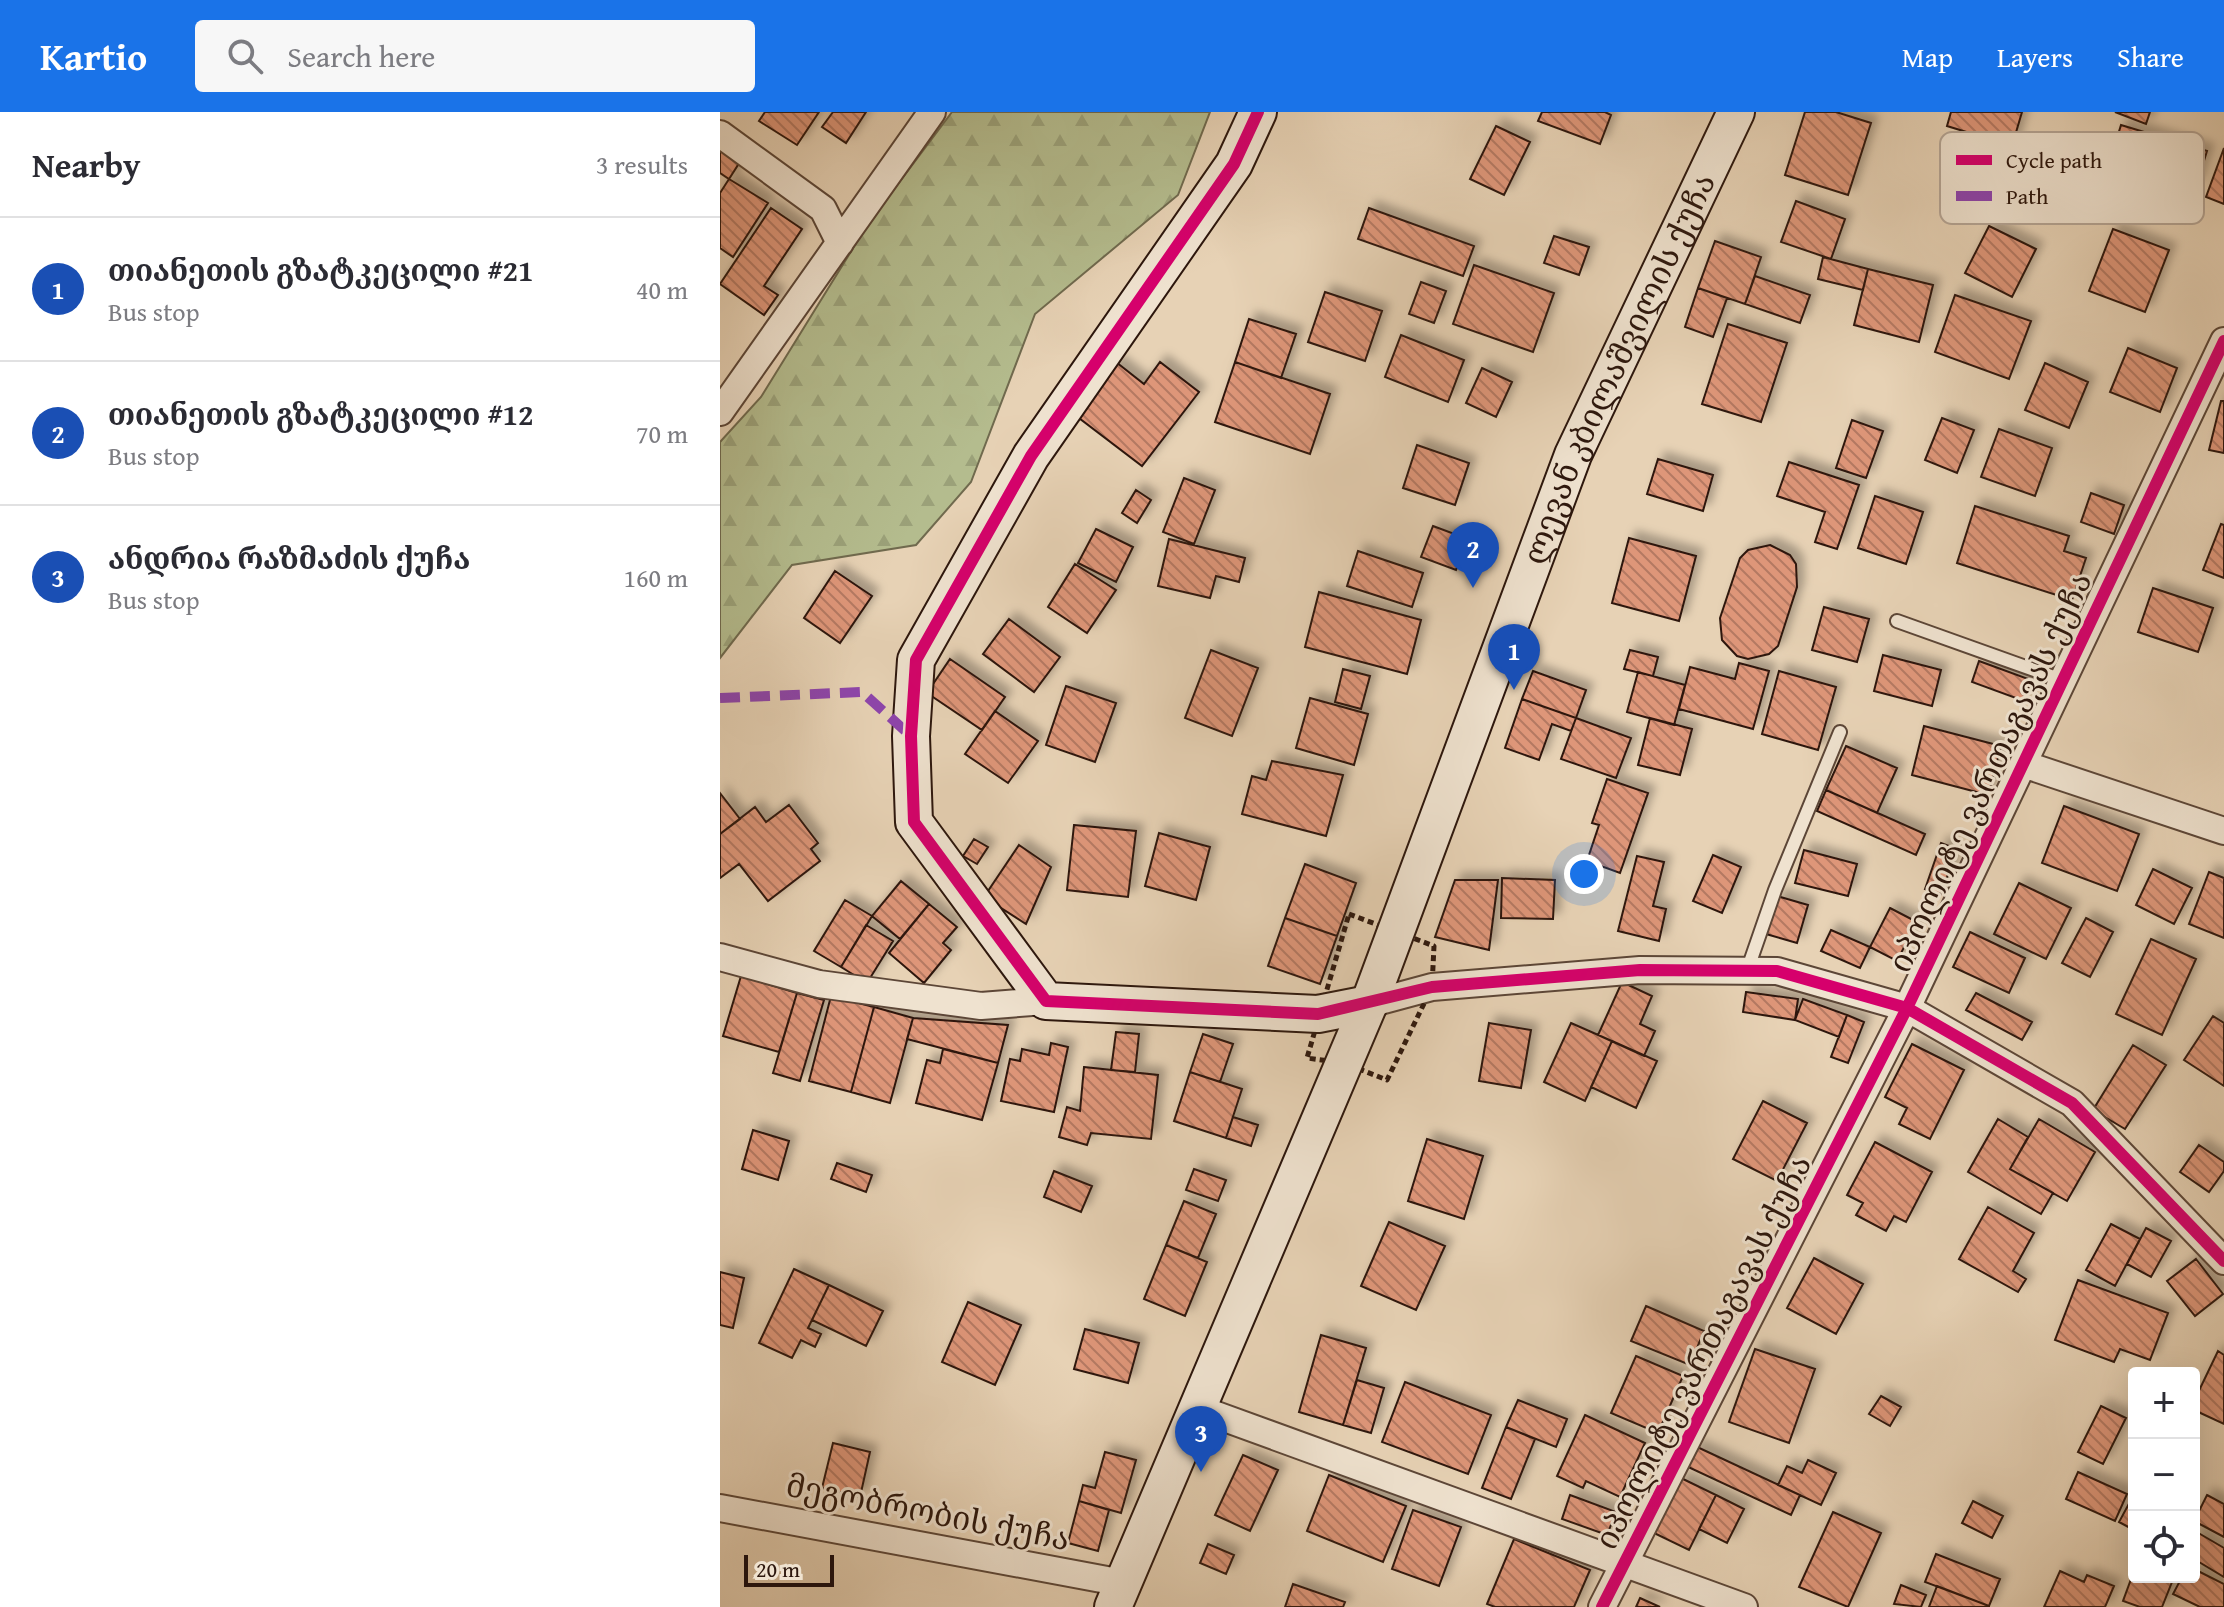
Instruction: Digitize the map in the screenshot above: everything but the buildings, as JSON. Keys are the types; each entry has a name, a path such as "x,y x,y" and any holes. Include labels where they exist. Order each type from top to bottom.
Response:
{"main road":[{"path":"1258,112 1234,164 1031,456 916,660 911,736 914,822 1046,1001 1318,1014 1369,1004"},
{"name":"ლევან კბილაშვილის ქუჩა","path":"1118,1595 1369,1004 1573,455 1736,112"}],"street":[{"path":"720,412 932,112"},
{"path":"720,134 823,209 840,243"},
{"name":"იპოლიტე ვართაგავას ქუჩა","path":"1602,1607 1907,1008 2062,680 2220,357"},
{"path":"2023,764 2224,831"},
{"path":"720,957 819,984 981,1006 1046,1001"},
{"path":"1369,1004 1432,987 1640,970 1777,971 1907,1008 2072,1103 2224,1261"},
{"path":"1197,1408 1744,1607"},
{"name":"მეგობრობის ქუჩა","path":"720,1508 1118,1595"}],"lane":[{"path":"1897,621 2062,680"},
{"path":"1747,971 1775,890 1840,732"}],"green space":[{"path":"952,112 1210,112 1178,195 1035,314 971,482 916,545 792,565 720,658 720,442 761,397 868,224"}],"marked path":[{"path":"720,698 862,692 911,736"}],"cycle path":[{"path":"1258,112 1234,164 1031,456 916,660 911,736 914,822 1046,1001 1318,1014 1432,987 1640,970 1777,971 1907,1008 2072,1103 2224,1261"},
{"path":"1602,1607 1907,1008 2224,341"}],"place":[{"name":"თიანეთის გზატკეცილი #12","path":"1473,588"},
{"name":"თიანეთის გზატკეცილი #21","path":"1514,690"},
{"name":"ანდრია რაზმაძის ქუჩა","path":"1201,1472"}]}
